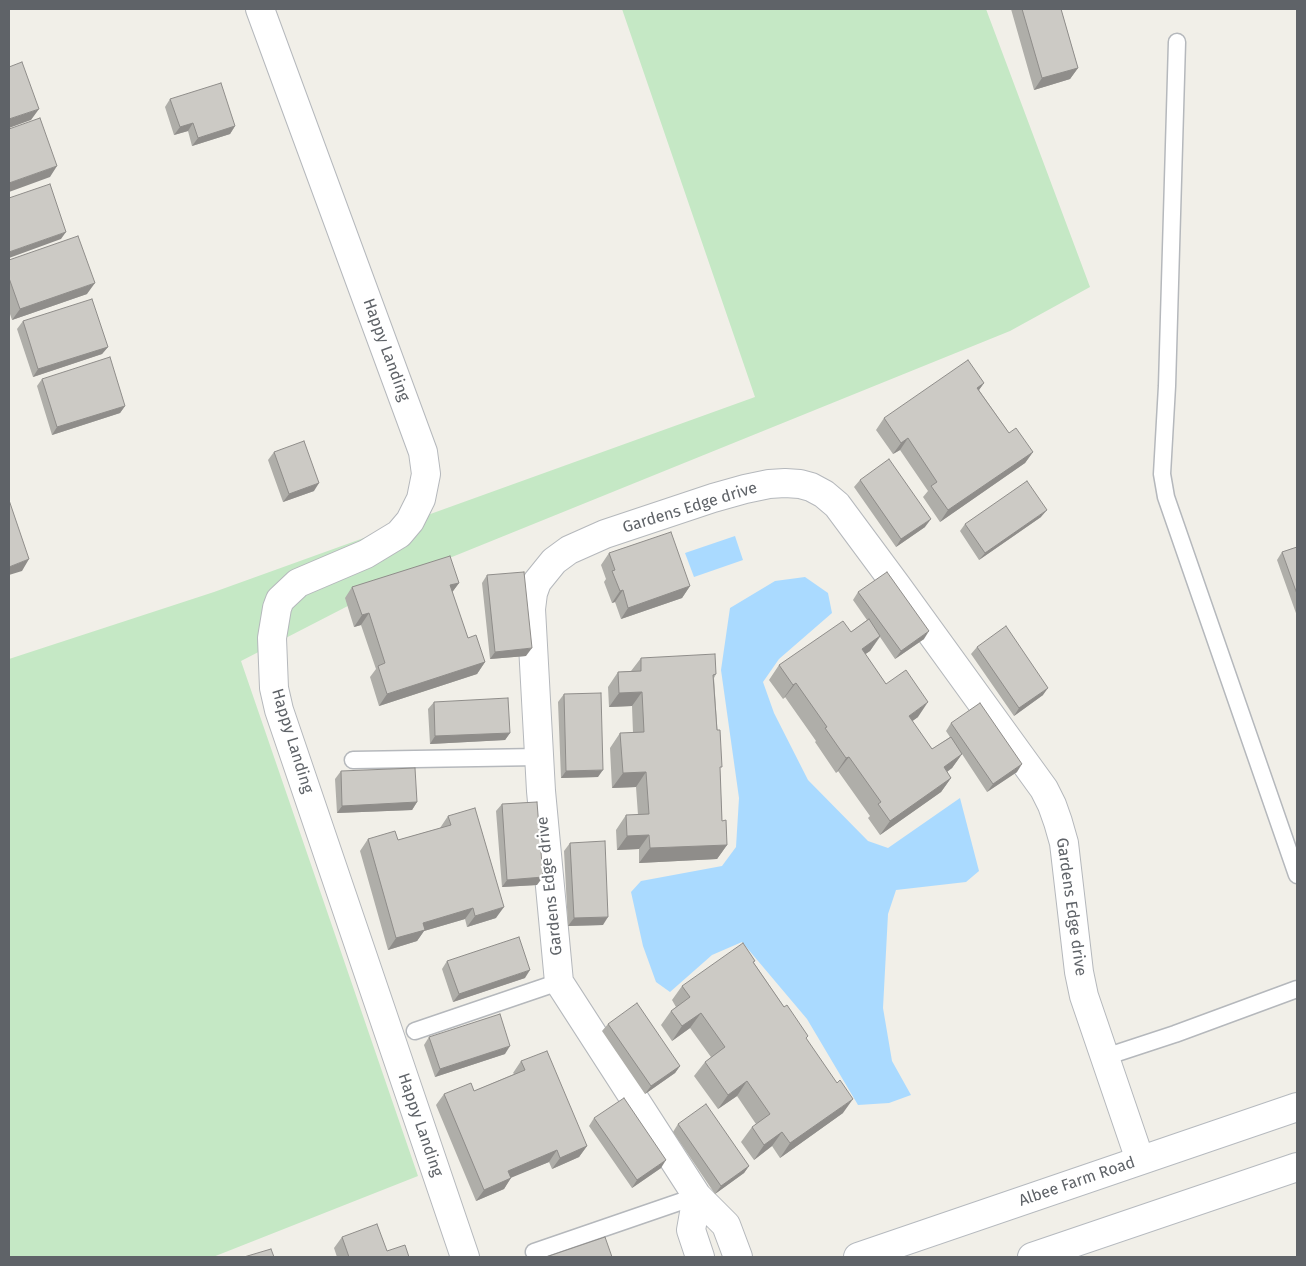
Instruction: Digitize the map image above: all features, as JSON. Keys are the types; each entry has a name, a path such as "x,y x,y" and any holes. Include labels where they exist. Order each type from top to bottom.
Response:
{"street":[{"name":"Happy Landing","path":"260,9 423,452 426,474 421,498 410,521 399,534 366,554 298,583 280,600 272,638 274,688 282,720 465,1257"},
{"name":"Gardens Edge drive","path":"738,1257 726,1225 697,1196 560,982 541,791 531,609 537,582 554,561 569,550 605,534 713,498 769,484 800,484 812,487 837,505 1038,781 1052,805 1064,842 1079,972 1084,996 1140,1160"},
{"name":"Albee Farm Road","path":"858,1257 1297,1107"},
{"path":"1032,1257 1297,1167"},
{"path":"697,1196 691,1230 700,1257"}],"lane":[{"path":"1177,42 1167,386 1162,474 1166,497 1297,875"},
{"path":"352,760 539,757"},
{"path":"414,1032 560,982"},
{"path":"1105,1056 1175,1034 1297,990"},
{"path":"534,1252 697,1196"}],"green space":[{"path":"622,9 986,9 1090,287 1010,331 410,574 241,661 418,1176 213,1257 9,1257 9,659 214,592 755,397"}],"water":[{"path":"735,536 743,560 694,577 685,553"},
{"path":"805,577 828,593 832,613 779,659 763,682 774,713 808,780 868,841 888,848 960,798 979,871 966,882 896,890 888,914 883,1008 892,1061 911,1095 889,1103 858,1105 807,1019 742,942 712,955 670,992 656,982 643,946 631,892 641,881 722,866 736,847 739,798 721,670 730,608 775,581"}],"building":[{"path":"1022,9 1061,9 1078,68 1042,78"},
{"path":"22,62 39,109 9,119 9,67"},
{"path":"221,83 235,126 198,138 193,123 180,127 170,99"},
{"path":"40,118 57,166 9,183 9,129"},
{"path":"50,184 66,232 9,252 9,198"},
{"path":"78,236 95,283 20,309 9,278 9,260"},
{"path":"92,299 108,347 38,369 23,321"},
{"path":"110,357 125,406 57,427 42,379"},
{"path":"968,360 984,383 977,388 1009,433 1016,428 1033,452 948,510 931,486 937,482 908,438 901,443 884,418"},
{"path":"304,441 319,483 289,494 274,452"},
{"path":"889,459 931,519 901,539 860,480"},
{"path":"1027,481 1047,510 985,553 965,524"},
{"path":"9,500 29,559 9,567"},
{"path":"671,532 690,586 628,608 623,590 620,591 612,571 615,570 609,553"},
{"path":"1297,547 1297,594 1282,552"},
{"path":"450,556 459,583 450,585 468,638 476,635 485,662 387,694 378,666 385,663 369,613 362,615 352,587"},
{"path":"524,572 532,648 495,652 487,575"},
{"path":"887,572 929,631 901,651 858,592"},
{"path":"869,619 880,636 862,649 886,684 906,670 928,702 909,716 932,749 951,737 962,754 944,767 951,778 890,821 878,804 881,802 849,757 846,758 796,683 793,685 779,665 843,621 851,632"},
{"path":"1006,626 1048,688 1019,708 977,647"},
{"path":"715,654 716,674 713,675 717,730 720,730 722,821 726,820 727,845 650,848 649,835 627,836 626,815 649,814 646,772 623,773 620,733 644,732 642,692 619,693 618,672 641,671 641,658"},
{"path":"601,693 603,770 566,771 564,694"},
{"path":"508,698 510,733 435,736 434,702"},
{"path":"980,703 1022,764 993,784 951,723"},
{"path":"415,768 417,802 342,806 341,771"},
{"path":"537,802 543,877 507,880 502,804"},
{"path":"475,808 504,907 475,916 473,908 423,923 425,930 396,938 368,839 395,831 398,840 451,825 448,816"},
{"path":"605,841 608,917 574,918 570,843"},
{"path":"519,937 530,970 459,994 447,961"},
{"path":"743,943 755,961 753,962 784,1007 787,1005 808,1036 806,1038 837,1083 840,1080 853,1099 790,1143 782,1132 764,1145 752,1127 770,1114 747,1081 728,1095 705,1062 725,1047 701,1013 682,1026 671,1011 690,997 682,986"},
{"path":"637,1003 680,1066 651,1086 608,1024"},
{"path":"500,1014 510,1046 440,1069 429,1037"},
{"path":"547,1051 587,1146 560,1158 557,1150 508,1171 511,1178 484,1190 444,1094 471,1083 474,1091 525,1070 521,1061"},
{"path":"624,1098 666,1160 637,1180 594,1118"},
{"path":"706,1104 749,1166 721,1186 678,1124"},
{"path":"377,1224 387,1251 405,1245 409,1257 349,1257 342,1237"},
{"path":"605,1237 612,1257 546,1257"},
{"path":"271,1249 274,1257 244,1257"}]}
